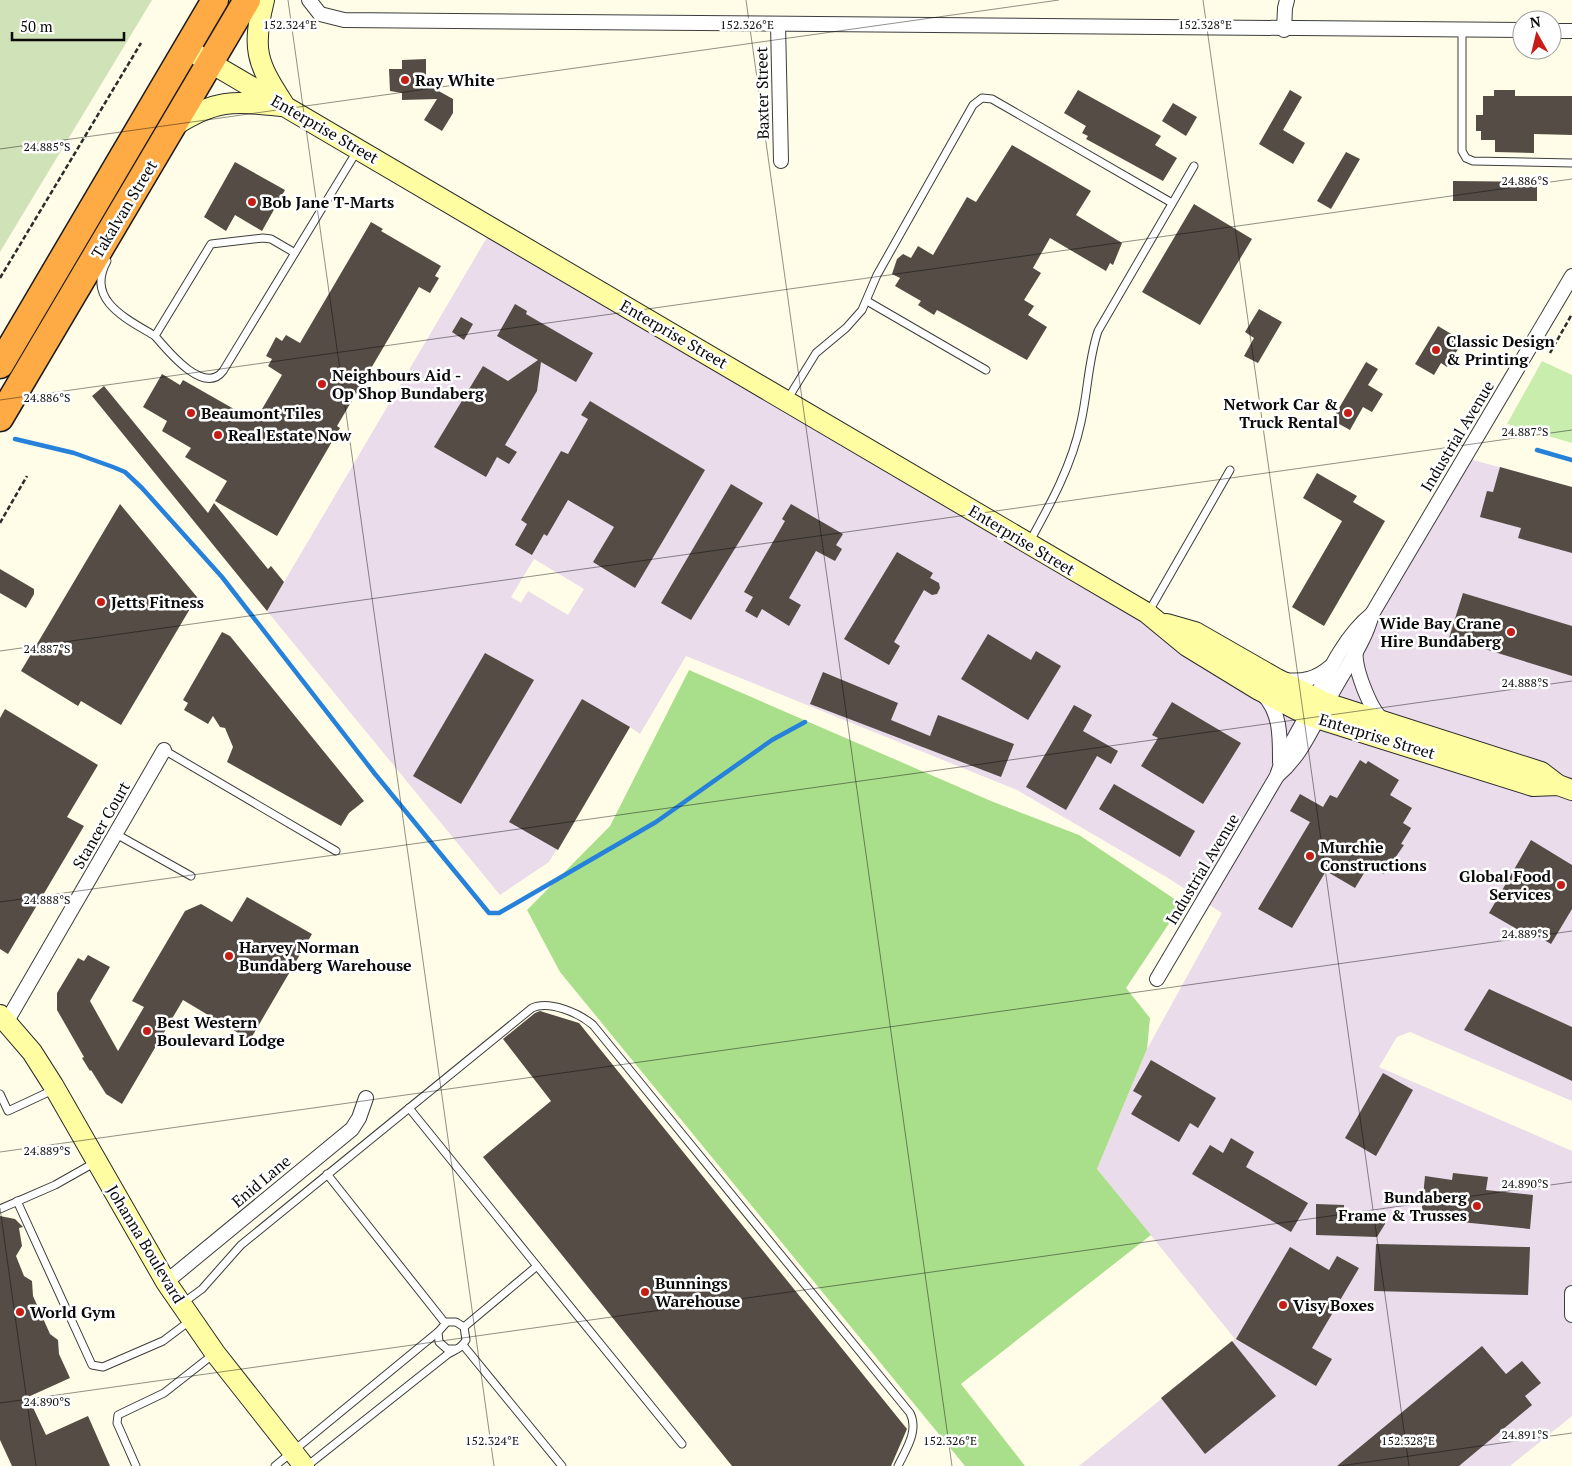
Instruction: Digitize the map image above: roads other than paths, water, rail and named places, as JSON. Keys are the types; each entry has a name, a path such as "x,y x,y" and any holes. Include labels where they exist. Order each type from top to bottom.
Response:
{"highway":[{"name":"Takalvan Street","path":"0,418 173,126 198,55 214,0"},
{"name":"Takalvan Street","path":"0,365 198,55 246,0"}],"street":[{"path":"264,0 258,22 257,51 262,70 286,107"},
{"path":"309,0 320,14 344,20 1284,30 1512,30"},
{"path":"1284,30 1284,8 1287,0"},
{"name":"Baxter Street","path":"778,24 780,161"},
{"name":"Enterprise Street","path":"198,55 1153,617 1187,646 1259,690 1317,708 1533,786 1565,788"},
{"path":"173,126 196,111 217,104 236,103 286,107"},
{"name":"Industrial Avenue","path":"1317,708 1368,631 1372,614 1572,276"},
{"name":"Industrial Avenue","path":"1157,979 1279,770 1293,762 1335,663 1356,627 1372,614"},
{"name":"Enterprise Street","path":"1153,617 1195,632 1277,679 1317,708 1385,721 1541,772 1565,788"},
{"path":"1357,649 1356,664 1374,711 1385,721"},
{"path":"1277,679 1297,681 1310,679 1320,675 1335,663"},
{"path":"1259,690 1270,701 1278,720 1280,730 1279,770"},
{"name":"Stancer Court","path":"4,1018 116,834 164,750"},
{"name":"Johanna Boulevard","path":"4,1018 32,1052 55,1089 166,1282 186,1312 215,1353 301,1461"},
{"name":"Enid Lane","path":"166,1282 352,1128 359,1118 366,1098"},
{"path":"1572,1292 1572,1315"}],"lane":[{"path":"1462,30 1462,151 1466,158 1473,161 1572,163"},
{"path":"786,401 816,352 855,320 867,301 877,275 973,105 982,98 987,97 999,103 1172,203"},
{"path":"113,250 102,273 104,295 114,310 154,336 182,365 205,379 217,377 358,148"},
{"path":"1029,544 1059,487 1074,449 1081,421 1090,356 1098,332 1194,166"},
{"path":"124,226 141,180"},
{"path":"154,336 211,244 263,238 271,239 294,253"},
{"path":"867,301 986,370"},
{"path":"1153,617 1230,470"},
{"path":"164,750 336,851"},
{"path":"116,834 191,876"},
{"path":"17,1201 92,1365 102,1366 163,1340 202,1289 241,1245 532,1008 539,1005 549,1006 586,1019 910,1413 914,1422 913,1433 898,1466"},
{"path":"0,1094 8,1111 55,1089"},
{"path":"409,1108 682,1444"},
{"path":"0,1209 55,1185 97,1161"},
{"path":"327,1174 445,1323"},
{"path":"464,1327 537,1266"},
{"path":"275,1466 301,1461 460,1347 466,1335 464,1327 456,1322 445,1323 438,1332 301,1461"},
{"path":"438,1332 439,1342 442,1346 451,1350 460,1347"},
{"path":"460,1347 562,1466"},
{"path":"136,1466 117,1424 118,1415 164,1394 215,1353"}],"waterway":[{"path":"15,439 74,453 113,467 125,472 142,488 222,577 375,774 489,913 499,913 656,822 772,740 805,722"},
{"path":"1537,450 1572,460"}],"place":[{"name":"Ray White","path":"405,80"},
{"name":"Bob Jane T-Marts","path":"252,202"},
{"name":"Classic Design & Printing","path":"1436,350"},
{"name":"Neighbours Aid - Op Shop Bundaberg","path":"322,384"},
{"name":"Beaumont Tiles","path":"191,413"},
{"name":"Network Car & Truck Rental","path":"1348,413"},
{"name":"Real Estate Now","path":"218,435"},
{"name":"Jetts Fitness","path":"101,602"},
{"name":"Wide Bay Crane Hire Bundaberg","path":"1511,632"},
{"name":"Murchie Constructions","path":"1310,856"},
{"name":"Global Food Services","path":"1561,885"},
{"name":"Harvey Norman Bundaberg Warehouse","path":"229,956"},
{"name":"Best Western Boulevard Lodge","path":"147,1031"},
{"name":"Bundaberg Frame & Trusses","path":"1477,1206"},
{"name":"Bunnings Warehouse","path":"645,1292"},
{"name":"Visy Boxes","path":"1283,1305"},
{"name":"World Gym","path":"20,1312"}]}
